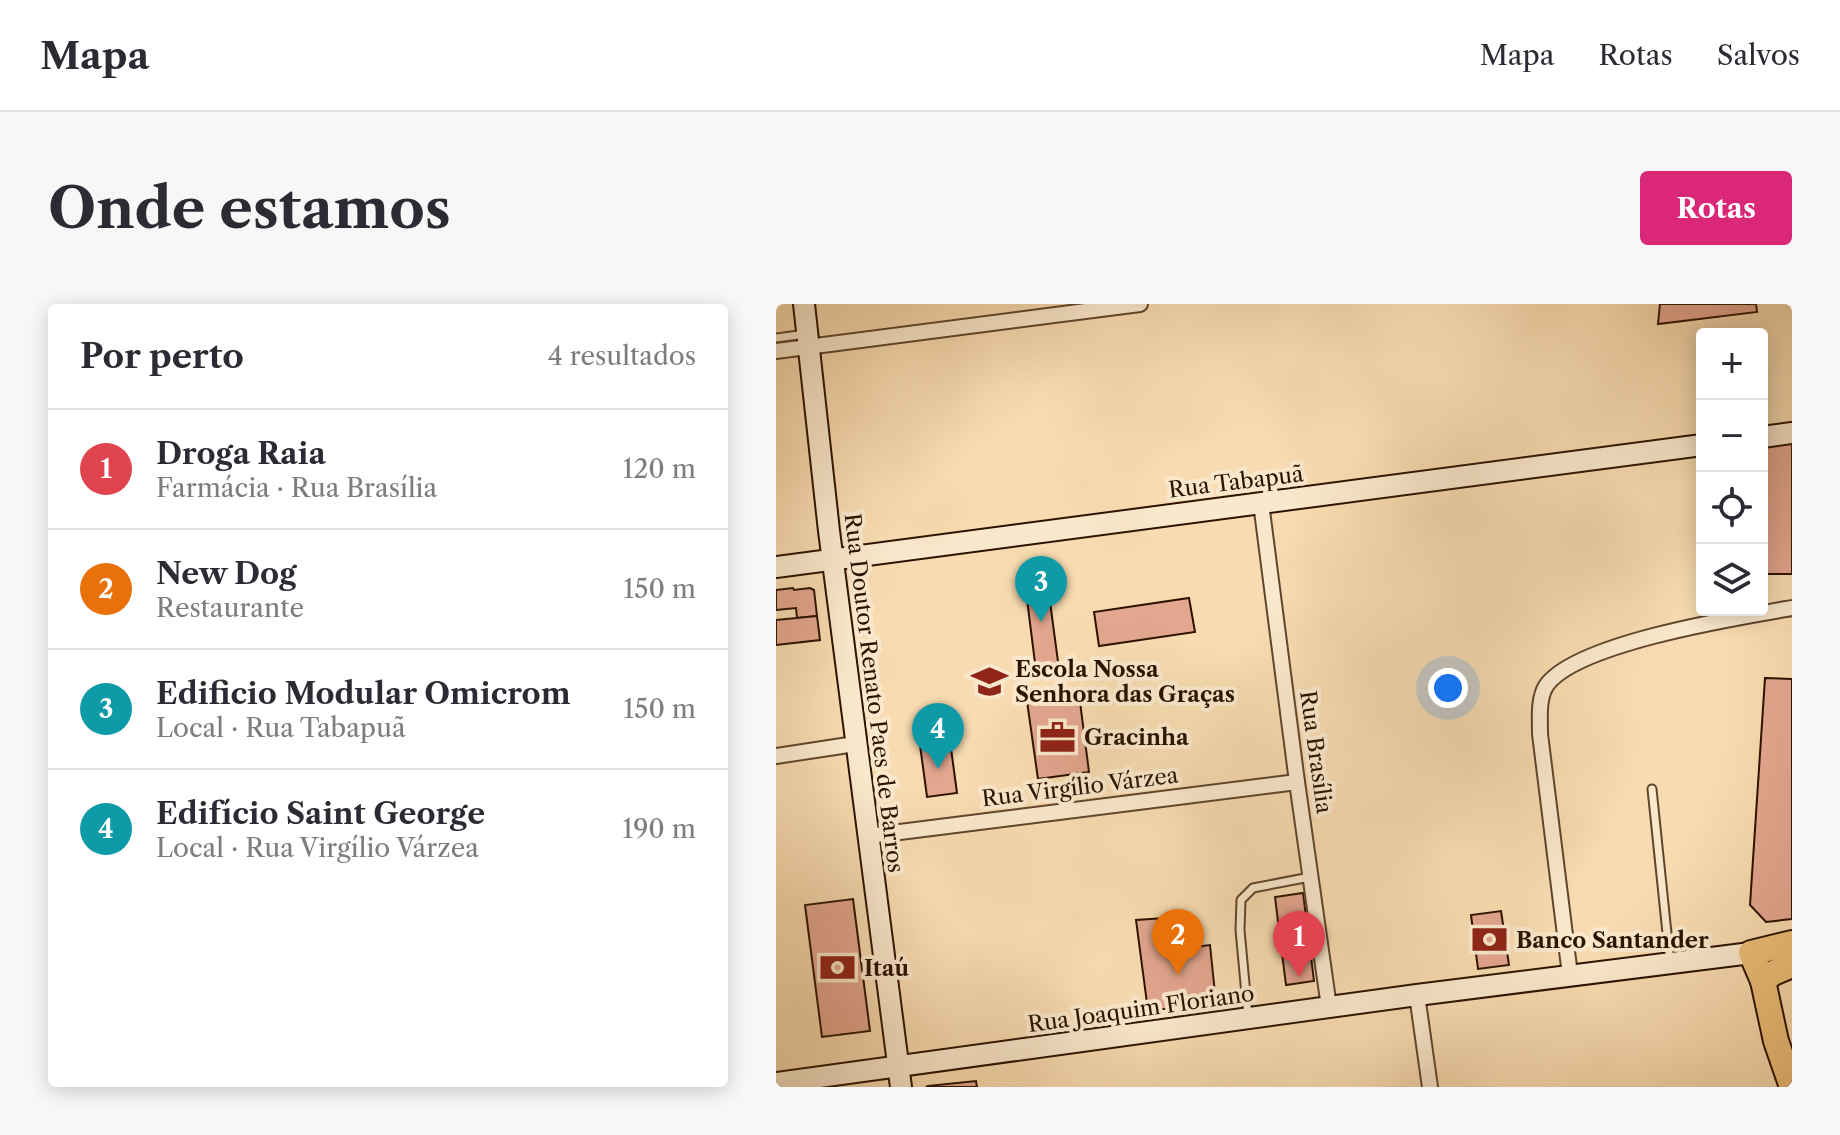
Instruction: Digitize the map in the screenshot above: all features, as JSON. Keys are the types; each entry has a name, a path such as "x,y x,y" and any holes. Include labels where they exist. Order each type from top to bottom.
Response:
{"main road":[{"path":"1792,943 1751,953 1763,981 1776,1041 1792,1087"},
{"path":"1763,981 1792,965"}],"street":[{"name":"Rua Doutor Renato Paes de Barros","path":"804,304 832,559 900,1077"},
{"path":"776,351 808,340 1140,304"},
{"path":"1768,436 1792,433"},
{"name":"Rua Tabapuã","path":"776,567 1696,446"},
{"name":"Rua Brasília","path":"1261,503 1329,1007"},
{"path":"1570,975 1540,734 1540,706 1545,687 1558,673 1595,653 1687,628 1792,608"},
{"path":"776,756 855,744"},
{"name":"Rua Virgílio Várzea","path":"868,836 1297,782"},
{"name":"Rua Joaquim Floriano","path":"776,1083 900,1077 1329,1007 1751,953"},
{"path":"1417,995 1430,1087"}],"lane":[{"path":"776,338 808,340"},
{"path":"1652,789 1670,963"},
{"path":"1248,1019 1240,930 1241,900 1253,888 1310,877"}],"building":[{"path":"1660,304 1756,304 1757,312 1658,324"},
{"path":"1792,438 1792,574 1768,574 1768,441"},
{"path":"1046,572 1059,669 1036,671 1024,575"},
{"path":"776,590 814,590 817,616 797,618 796,608 776,610"},
{"path":"1189,598 1195,632 1099,646 1094,612"},
{"path":"817,616 820,640 776,645 776,620"},
{"path":"1765,678 1792,679 1792,919 1766,922 1750,905"},
{"name":"Gracinha","path":"1079,694 1089,772 1038,779 1027,701"},
{"path":"950,741 957,793 927,797 920,745"},
{"path":"1303,893 1314,981 1286,985 1275,897"},
{"name":"Itaú","path":"853,899 870,1031 822,1037 805,905"},
{"name":"Banco Santander","path":"1501,911 1509,965 1478,969 1471,915"},
{"path":"1181,917 1185,948 1210,945 1216,1003 1148,1011 1136,920"},
{"path":"976,1081 977,1087 926,1087 928,1086"}],"place":[{"name":"Edificio Modular Omicrom","path":"1041,622"},
{"name":"Escola Nossa Senhora das Graças","path":"989,682"},
{"name":"Gracinha","path":"1058,737"},
{"name":"Edifício Saint George","path":"938,769"},
{"name":"Banco Santander","path":"1490,940"},
{"name":"Itaú","path":"838,968"},
{"name":"New Dog","path":"1178,975"},
{"name":"Droga Raia","path":"1299,977"}]}
